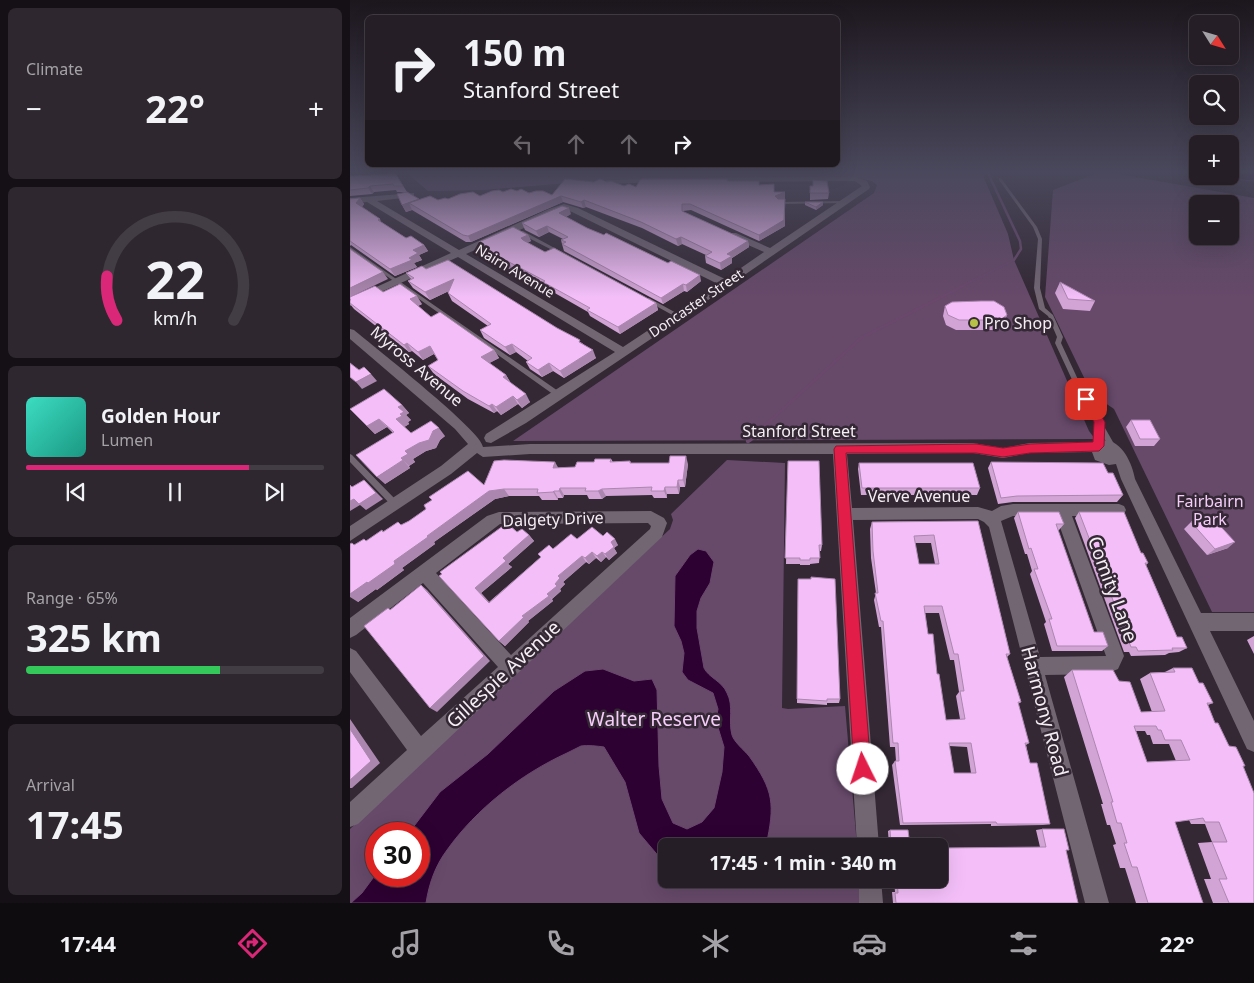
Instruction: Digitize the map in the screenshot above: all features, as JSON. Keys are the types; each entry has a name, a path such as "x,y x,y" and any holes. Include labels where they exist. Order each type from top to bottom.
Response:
{"street":[{"name":"Nairn Avenue","path":"392,213 623,352"},
{"path":"350,303 548,213"},
{"path":"581,213 725,283"},
{"name":"Doncaster Street","path":"350,534 678,316 828,213"},
{"path":"722,230 771,252"},
{"name":"Myross Avenue","path":"350,333 460,426 485,444"},
{"name":"Stanford Street","path":"485,444 503,452 530,449 976,448 1003,452 1030,448 1068,448 1106,452"},
{"path":"840,449 867,838"},
{"path":"1106,452 1128,479 1254,742"},
{"path":"992,519 1013,510 1120,510"},
{"name":"Comity Lane","path":"1032,666 1106,664 1112,663 1114,660 1113,651 1062,511"},
{"name":"Verve Avenue","path":"845,514 978,513 988,515 992,519"},
{"name":"Dalgety Drive","path":"350,628 499,518 651,517 659,523 657,532"},
{"name":"Harmony Road","path":"992,519 996,526 1097,903"},
{"name":"Gillespie Avenue","path":"350,816 657,532"},
{"path":"424,572 510,667"},
{"path":"1196,622 1254,622"},
{"path":"350,657 420,751"},
{"path":"870,888 871,903"}],"lane":[{"path":"1025,213 1035,226 1040,240 1037,288 1042,309 1051,318 1060,338 1058,344 1074,378 1099,422 1106,452"},
{"path":"514,228 568,257"},
{"path":"350,248 559,395"},
{"path":"645,298 678,316"},
{"path":"1099,422 1106,452"},
{"path":"350,457 395,504"}],"green space":[{"path":"845,213 999,213 1008,234 1014,260 1089,431 1095,439 513,441"},
{"name":"Fairbairn Park","path":"1051,213 1189,213 1189,245 1239,245 1239,213 1254,213 1254,612 1212,612 1114,409 1092,394 1045,297"},
{"name":"Walter Reserve","path":"727,460 785,463 782,708 845,706 856,838 658,838 658,888 861,888 862,903 350,903 350,829 670,529 673,520 671,514"}],"shaded area":[{"path":"698,549 706,551 714,562 710,583 701,598 697,611 697,628 704,668 725,689 730,703 733,738 749,756 768,789 771,819 767,838 658,838 658,856 639,833 625,782 604,747 581,746 533,771 516,782 486,807 447,850 439,862 430,886 430,822 417,822 440,792 488,754 554,691 585,671 603,669 634,681 652,679 657,690 662,799 673,823 687,829 702,822 714,808 722,772 724,747 716,721 718,709 713,693 688,680 682,672 684,653 674,626 675,576 690,555"},
{"path":"366,887 430,887 426,903 351,903"}],"building":[{"path":"350,213 371,213 380,219 378,220 406,238 411,236 424,245 413,250 418,253 409,258 412,260 390,269 350,241"},
{"path":"426,213 521,213 468,236 463,235"},
{"path":"545,213 559,213 587,228 604,235 606,233 668,263 671,261 700,275 686,285 683,284 661,298 562,244 566,242 561,240 568,237 547,226 536,231 522,223"},
{"path":"618,213 687,213 748,241 727,254 732,256 720,263 705,256 712,252 681,237 676,239"},
{"path":"710,213 784,213 784,220 759,235"},
{"path":"513,227 528,235 521,238 523,240 545,252 554,248 656,303 618,327 587,310 590,308 543,282 545,281 509,262 506,263 479,242"},
{"path":"350,249 383,272 350,288"},
{"path":"448,260 557,328 580,340 579,342 593,350 560,371 549,363 538,370 526,362 532,358 512,344 505,347 480,330 491,324 448,293 454,279 425,292 408,281 414,278 406,273 422,266 426,269"},
{"path":"1060,282 1095,301 1068,299"},
{"path":"400,284 417,296 410,299 431,317 440,312 494,350 481,357 506,375 503,377 526,394 517,400 513,396 496,407 492,404 489,406 463,391 428,366 438,360 430,346 418,352 407,343 404,345 350,303 350,297 375,286 383,292"},
{"path":"994,301 1004,307 1007,315 1000,320 959,320 948,315 945,306 952,302"},
{"path":"350,363 359,370 364,367 371,374 356,382 350,377"},
{"path":"384,389 402,405 398,407 404,412 400,414 402,416 396,419 411,433 431,421 439,428 433,431 429,440 405,451 408,454 401,458 403,460 377,477 356,455 394,432 379,419 367,426 350,409"},
{"path":"1131,420 1150,420 1160,439 1140,439"},
{"path":"670,456 686,456 683,480 678,480 677,487 665,487 664,491 651,491 652,487 602,489 598,491 585,491 586,488 560,488 559,491 537,493 538,489 489,491 394,561 395,564 350,594 350,544 354,545 364,539 366,541 398,522 401,525 409,521 426,509 424,505 432,500 429,497 468,471 484,485 494,461 555,462 553,468 575,467 577,462 594,462 595,459 611,459 610,462 669,463"},
{"path":"788,461 819,461 822,545 819,545 820,558 800,560 800,558 785,558"},
{"path":"991,462 1103,463 1108,473 1113,473 1123,495 1017,496 1001,498"},
{"path":"859,463 973,463 980,488 862,488"},
{"path":"364,480 376,493 359,504 354,499 350,501 350,485 352,487"},
{"path":"1018,512 1059,512 1064,524 1056,524 1094,632 1103,632 1108,646 1057,646 1049,619 1052,619 1034,569 1038,569 1031,548 1029,549"},
{"path":"1079,512 1124,512 1141,553 1143,553 1148,563 1145,563 1177,637 1182,637 1187,648 1138,651 1136,647 1131,647"},
{"path":"1211,516 1235,542 1215,549 1191,522"},
{"path":"978,521 1010,654 1006,654 1021,702 1018,702 1029,743 1025,743 1030,763 1037,763 1050,824 997,824 996,822 903,823 895,761 899,761 898,743 893,743 883,621 881,621 875,593 878,593 872,522","holes":["934,535 939,564 919,564 914,536","924,606 942,606 954,654 958,654 964,691 960,691 965,719 946,720 939,674 937,674 933,634 928,634","949,743 971,743 976,773 954,773"]},
{"path":"507,523 517,532 522,529 529,535 503,558 506,561 475,588 489,603 541,557 538,554 549,545 553,549 571,534 577,539 592,527 603,536 607,532 615,539 611,542 614,547 605,554 602,552 597,556 592,552 585,558 582,556 558,576 560,578 555,584 557,586 547,594 549,596 522,616 524,617 499,641 439,576 442,574 440,572"},
{"path":"811,577 835,579 840,699 827,699 827,701 797,699 798,579 811,579"},
{"path":"421,585 484,656 430,708 364,626 388,608 390,610"},
{"path":"1173,668 1192,668 1199,683 1203,683 1213,703 1207,703 1215,723 1218,723 1229,746 1236,747 1245,766 1243,766 1254,793 1254,903 1229,903 1219,879 1227,879 1212,842 1227,842 1219,822 1205,822 1203,818 1175,822 1203,903 1148,903 1137,867 1132,867 1124,843 1127,843 1121,823 1117,823 1111,802 1113,802 1072,670 1113,670 1119,681 1130,682 1141,712 1165,711 1150,673 1175,672","holes":["1134,726 1156,726 1158,730 1161,730 1165,740 1181,740 1190,760 1147,762"]},
{"path":"350,729 371,761 350,780"},
{"path":"1042,829 1064,829 1069,850 1066,850 1078,903 896,903 895,893 898,893 898,888 948,888 948,848 1046,847"},
{"path":"890,830 908,830 909,838 890,838"}],"waterway":[{"path":"960,287 1014,260 1021,249 1020,241 1007,213"},
{"path":"749,440 861,338 963,286"}],"place":[{"name":"Pro Shop","path":"974,323"}],"route":[{"path":"863,769 840,449 976,448 996,452 1011,452 1030,448 1099,446 1099,422 1086,399"}]}
